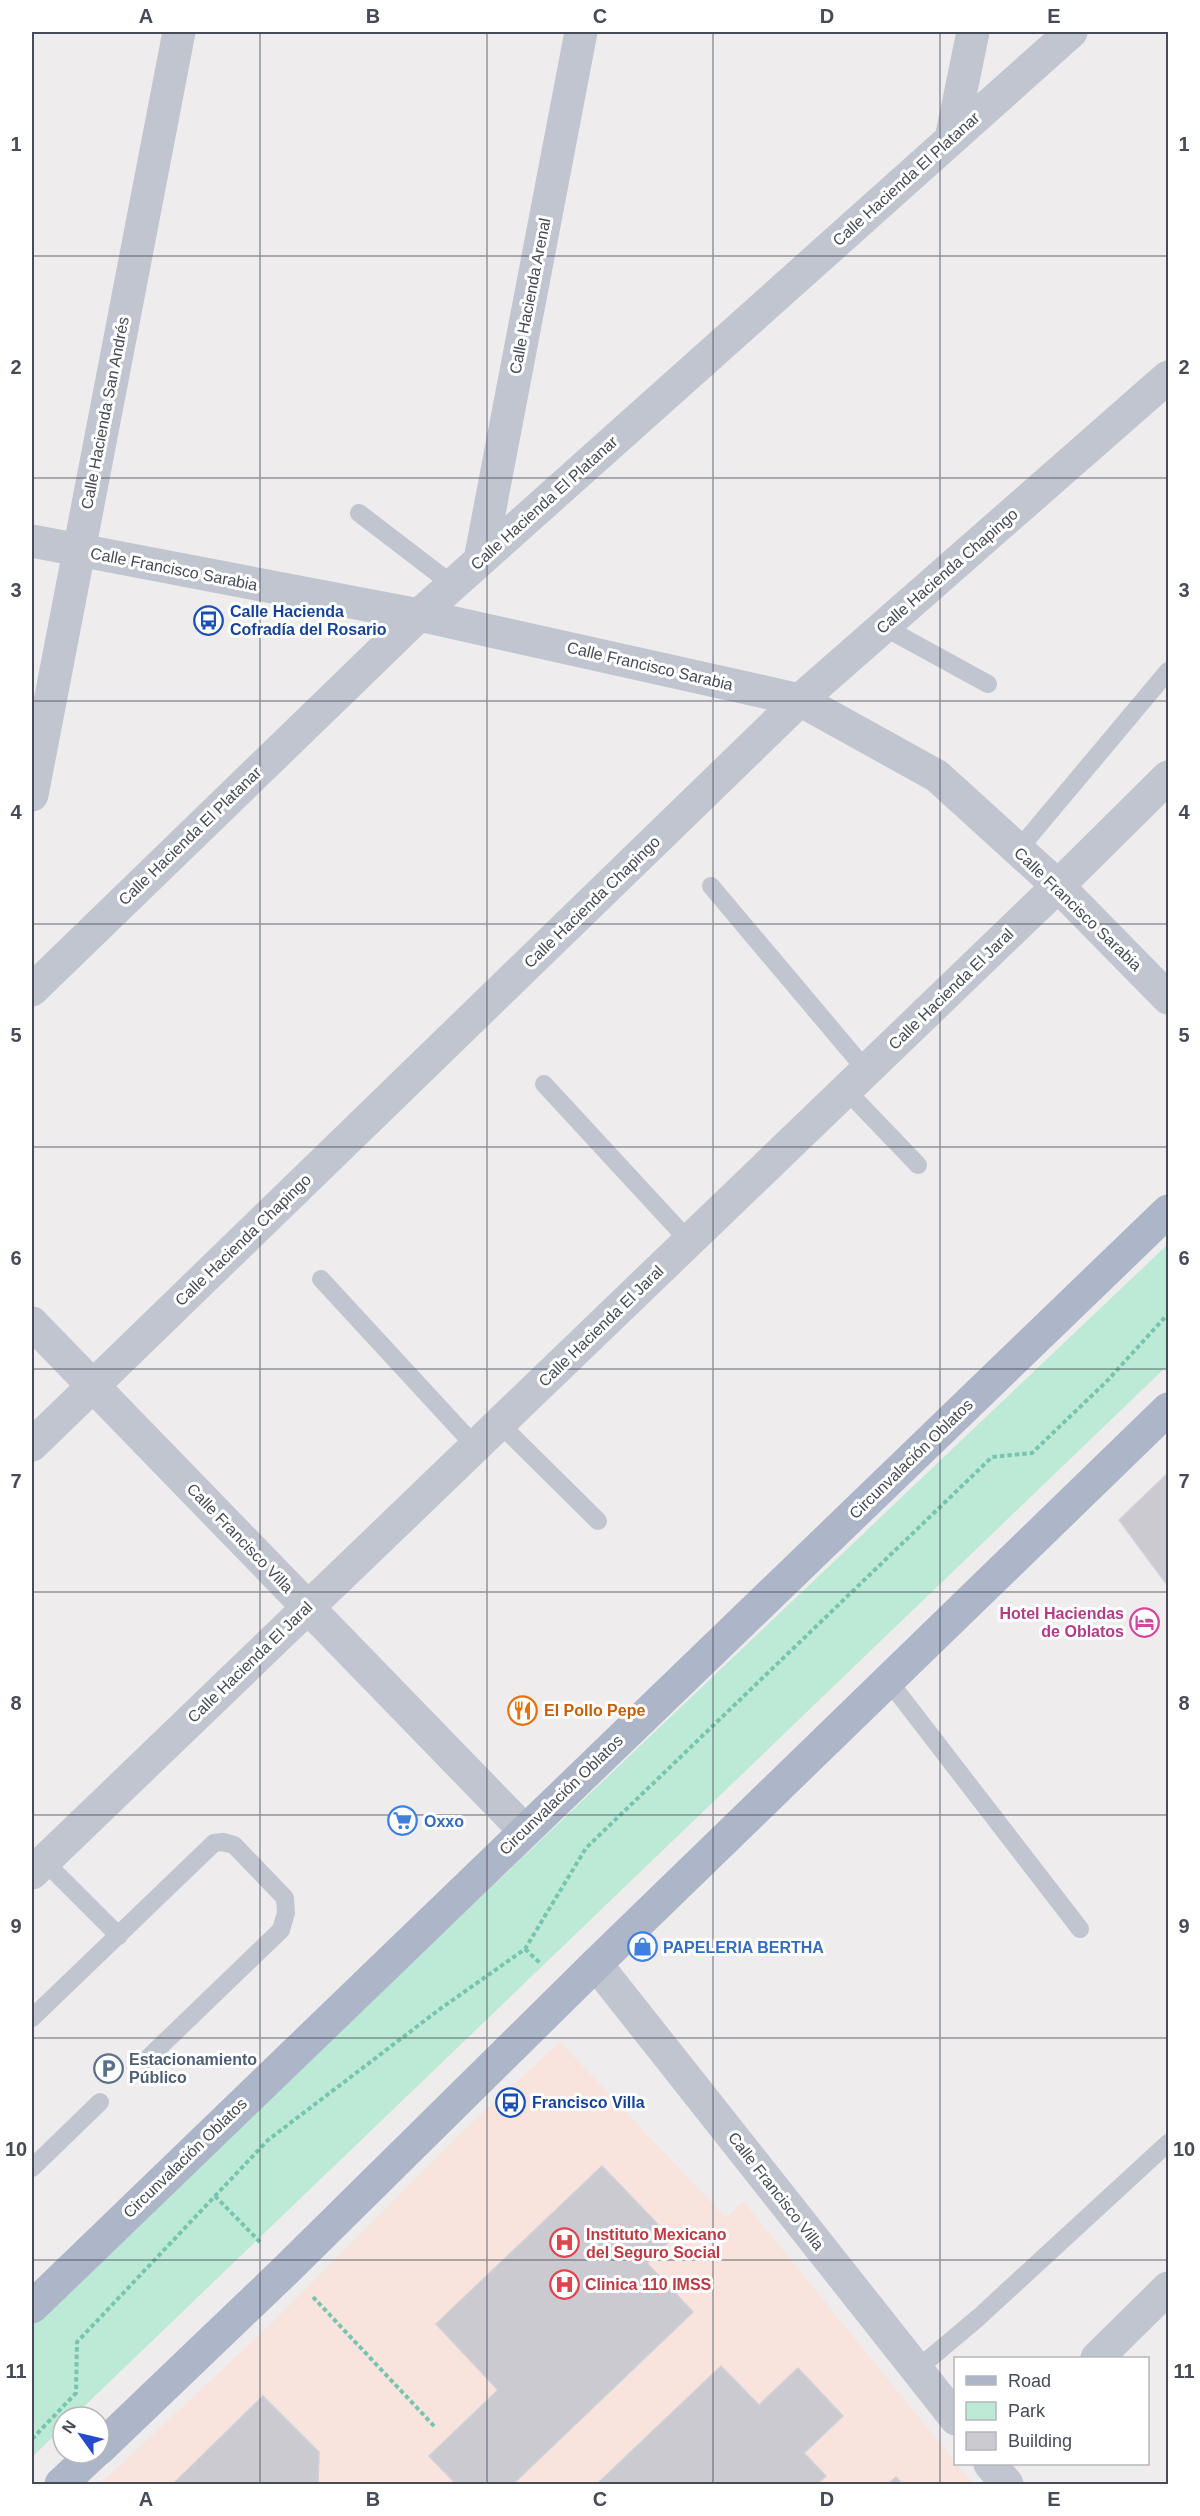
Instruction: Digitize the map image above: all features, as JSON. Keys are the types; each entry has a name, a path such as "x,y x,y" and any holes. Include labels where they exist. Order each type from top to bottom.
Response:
{"main road":[{"name":"Circunvalación Oblatos","path":"32,2307 1168,1211"},
{"path":"111,2438 286,2270 596,1964 1168,1409"},
{"path":"62,2484 82,2465"}],"street":[{"name":"Calle Hacienda San Andrés","path":"32,795 179,32"},
{"name":"Calle Hacienda Arenal","path":"480,560 581,32"},
{"path":"951,139 973,32"},
{"name":"Calle Hacienda El Platanar","path":"32,990 419,615 1071,32"},
{"name":"Calle Hacienda Chapingo","path":"32,1445 800,700 1168,377"},
{"name":"Calle Francisco Sarabia","path":"32,541 419,615 800,700 937,776 1058,886 1168,999"},
{"name":"Calle Hacienda El Jaral","path":"38,1867 1058,886 1168,777"},
{"name":"Calle Francisco Villa","path":"32,1323 524,1830"},
{"name":"Calle Francisco Villa","path":"596,1964 954,2417"},
{"path":"1098,2357 1168,2288"},
{"path":"992,2465 1007,2484"}],"lane":[{"path":"359,513 453,585"},
{"path":"884,627 988,684"},
{"path":"1018,850 1168,671"},
{"path":"711,886 918,1165"},
{"path":"544,1084 689,1241"},
{"path":"321,1279 474,1446"},
{"path":"500,1423 598,1521"},
{"path":"888,1680 1080,1929"},
{"path":"32,2018 214,1843 223,1842 234,1845 285,1898 286,1913 281,1930 146,2060"},
{"path":"38,1867 119,1936"},
{"path":"32,2168 100,2102"},
{"path":"916,2370 979,2317 1168,2143"}],"path":[{"path":"32,2439 75,2393 77,2342 268,2140 440,2008 525,1948 586,1848 992,1457 1032,1453 1106,1382 1168,1314"},
{"path":"525,1948 541,1964"},
{"path":"215,2196 260,2242"},
{"path":"306,2290 435,2427"}],"shaded area":[{"name":"Instituto Mexicano del Seguro Social","path":"560,2042 726,2218 743,2201 954,2461 954,2465 958,2465 973,2484 100,2484 273,2322 463,2131"}],"green space":[{"path":"1168,1244 1168,1365 85,2405 51,2405 51,2439 32,2457 32,2324"}],"building":[{"path":"1168,1473 1168,1586 1119,1520"},
{"path":"602,2166 672,2239 647,2263 693,2312 513,2484 456,2484 429,2456 498,2390 436,2324"},
{"path":"721,2366 759,2405 798,2368 843,2416 804,2453 826,2476 817,2484 597,2484"},
{"path":"263,2396 319,2452 318,2484 173,2484"},
{"path":"896,2477 902,2484 888,2484"}],"place":[{"name":"Calle Hacienda Cofradía del Rosario","path":"209,620"},
{"name":"Hotel Haciendas de Oblatos","path":"1145,1622"},
{"name":"El Pollo Pepe","path":"523,1710"},
{"name":"Oxxo","path":"403,1821"},
{"name":"PAPELERIA BERTHA","path":"642,1947"},
{"name":"Estacionamiento Público","path":"108,2068"},
{"name":"Francisco Villa","path":"511,2102"},
{"name":"Instituto Mexicano del Seguro Social","path":"565,2243"},
{"name":"Clinica 110 IMSS","path":"564,2284"}]}
